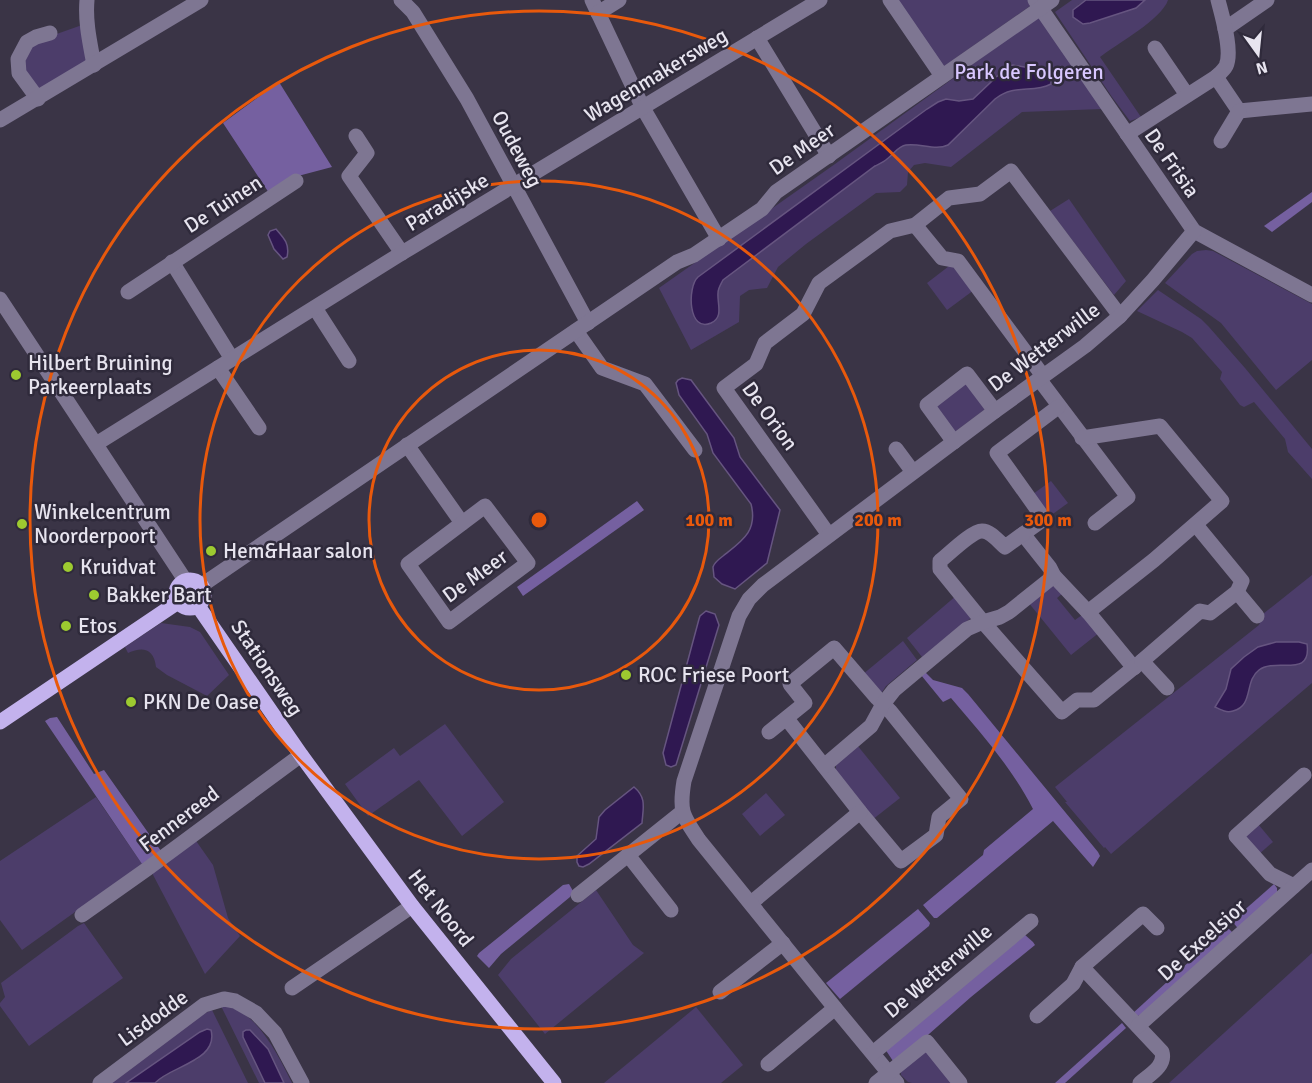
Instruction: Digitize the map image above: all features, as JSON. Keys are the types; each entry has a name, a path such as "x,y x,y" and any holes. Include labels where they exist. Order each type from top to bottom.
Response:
{"main road":[{"path":"194,579 202,585 205,592 204,600 198,606 184,607 178,602 177,589 185,580 194,579"},
{"path":"0,723 178,602"},
{"name":"Stationsweg","path":"198,606 301,755"},
{"name":"Het Noord","path":"301,755 412,906 554,1083"}],"street":[{"path":"87,0 88,35 94,65"},
{"path":"0,120 201,0"},
{"name":"Oudeweg","path":"401,0 413,12 467,99 514,186 582,327"},
{"path":"619,0 595,7 643,108 719,239"},
{"name":"Wagenmakersweg","path":"514,186 820,0"},
{"path":"890,0 942,76"},
{"path":"1127,134 1216,77 1226,68 1228,55 1225,29 1218,0"},
{"path":"1225,29 1267,0"},
{"name":"De Meer","path":"202,585 678,262 719,239 762,209 776,192 1042,3"},
{"name":"De Frisia","path":"1042,3 1127,134 1194,231 1311,293"},
{"path":"38,99 19,73 18,59 27,42 50,33"},
{"path":"757,38 829,156"},
{"path":"1155,48 1187,95"},
{"path":"1216,77 1239,111"},
{"path":"1239,111 1312,104"},
{"path":"1221,141 1239,111"},
{"name":"Paradijske","path":"356,136 367,153 349,176 402,253"},
{"name":"De Orion","path":"829,535 724,388 756,364 765,343 803,314 819,283 890,231 915,225 949,198 980,194 1011,171 1039,208"},
{"name":"De Tuinen","path":"128,292 296,181"},
{"name":"Paradijske","path":"96,444 402,253 514,186"},
{"name":"De Wetterwille","path":"1039,208 1120,316"},
{"path":"915,225 942,258 958,261 1041,378 1058,407 1128,497 1095,523"},
{"name":"De Wetterwille","path":"682,813 681,800 684,781 739,616 749,599 763,585 829,535 1085,346 1120,316 1194,231"},
{"path":"172,262 232,359"},
{"path":"0,299 185,580"},
{"path":"315,308 349,361"},
{"path":"582,327 602,368 645,384 695,450"},
{"path":"218,368 259,429"},
{"name":"De Wetterwille","path":"954,442 927,405 967,374 994,411"},
{"path":"1058,407 997,453 1044,519 1005,547 990,533 982,531 974,533 940,561 940,569 1062,712 1077,700 1094,700 1200,611 1210,614 1237,592 1242,581 1196,525"},
{"path":"1082,438 1160,426 1222,501 1154,560 1088,612"},
{"path":"407,445 462,523"},
{"path":"896,449 913,472"},
{"name":"De Meer","path":"485,506 528,564 449,622 408,564 462,523 485,506"},
{"path":"1023,534 1054,576 1138,664 1167,688"},
{"path":"824,766 871,726 894,690 967,629 1009,612 1054,576"},
{"path":"1237,592 1257,616"},
{"path":"769,732 805,703 790,684 834,648 890,711 961,799 939,817 936,835 901,861 787,719"},
{"name":"Fennereed","path":"82,915 301,755"},
{"path":"1294,886 1270,874 1236,836 1304,775"},
{"path":"751,903 860,812"},
{"path":"578,895 682,813 699,840 893,1078"},
{"path":"628,855 671,910"},
{"name":"De Excelsior","path":"1138,1026 1312,870"},
{"path":"292,988 412,906"},
{"name":"De Excelsior","path":"1037,1016 1073,984 1082,968 1143,914 1156,928"},
{"name":"De Wetterwille","path":"873,1053 1031,921"},
{"path":"720,992 783,943"},
{"path":"1082,968 1161,1052 1163,1057 1161,1064 1140,1083"},
{"name":"Lisdodde","path":"100,1083 204,1005 224,999 235,1001 256,1013 275,1034 302,1083"},
{"path":"768,1064 835,1008"},
{"path":"876,1083 893,1078 927,1042 960,1083"}],"green space":[{"path":"894,0 1030,0 1033,4 940,69"},
{"path":"1072,0 1086,0 1078,5 1090,23 1136,8 1145,0 1168,0 1148,23 1100,57 1141,117 1130,121 1055,12"},
{"name":"Park de Folgeren","path":"1039,16 1102,109 1022,112 951,167 925,163 914,165 908,172 907,185 900,192 876,193 806,244 778,267 767,288 749,290 740,296 739,322 691,350 659,288"},
{"path":"82,25 91,62 38,94 23,69 27,49 51,36"},
{"path":"1069,199 1126,281 1114,295 1050,211"},
{"path":"1206,250 1213,251 1312,304 1312,360 1276,390 1221,323 1165,283 1192,254"},
{"path":"953,263 974,290 947,310 927,283"},
{"path":"1158,290 1209,327 1312,449 1312,479 1288,452 1285,439 1254,402 1244,407 1240,405 1220,379 1222,372 1192,338 1137,311"},
{"path":"967,379 988,407 952,434 932,405"},
{"path":"1051,481 1068,503 1050,516 1033,494"},
{"path":"1312,575 1312,683 1111,854 1065,802 1067,802 1055,787 1259,625 1263,614"},
{"path":"1052,586 1057,587 1063,593 1057,598 1075,620 1082,615 1100,632 1071,655 1028,602"},
{"path":"957,595 974,616 922,657 907,638"},
{"path":"161,623 190,627 200,632 229,675 207,696 156,667 153,656 147,651 138,650 128,653 125,647"},
{"path":"903,641 917,660 886,686 880,695 862,675"},
{"path":"445,724 504,802 462,836 419,780 368,816 345,784 394,748 400,756"},
{"path":"857,745 900,798 872,820 836,773 836,765"},
{"path":"766,793 785,815 760,836 742,814"},
{"path":"96,797 142,864 22,950 0,920 0,861"},
{"path":"1258,824 1273,842 1258,855 1242,837"},
{"path":"194,838 213,865 228,918 240,936 205,974 151,871"},
{"path":"596,890 633,945 644,953 545,1034 498,975 511,959"},
{"path":"84,923 123,978 29,1046 0,1006 5,997 1,983"},
{"path":"1312,953 1312,1083 1169,1083"},
{"path":"221,1006 233,1008 245,1014 255,1024 273,1047 292,1083 284,1083 268,1049 259,1040 247,1047 265,1083 259,1083"},
{"path":"696,1007 743,1065 721,1083 604,1083"},
{"path":"212,1010 248,1083 155,1083 198,1059 207,1029 126,1083 107,1083 188,1021"},
{"path":"926,1048 955,1083 912,1083 901,1075 901,1068"}],"shaded area":[{"path":"1086,0 1145,0 1136,8 1083,24 1073,17 1073,10"},
{"path":"1013,65 1044,73 1051,80 1051,84 1003,94 948,145 901,147 723,280 718,291 719,314 711,323 703,324 698,321 694,315 691,299 694,282 698,277 927,109 946,99 959,101 973,99 1008,66"},
{"path":"279,82 332,167 298,176 269,193 223,123"},
{"path":"1312,192 1312,202 1272,232 1264,226"},
{"path":"276,229 287,245 287,257 283,259 274,249 268,235 270,231"},
{"path":"682,378 691,380 734,438 740,457 780,510 767,563 735,589 722,584 714,577 713,567 747,534 752,521 751,504 713,453 707,434 679,395 676,383"},
{"path":"637,501 644,510 523,596 517,587"},
{"path":"706,611 715,614 719,625 676,765 671,767 666,765 663,753 699,619"},
{"path":"1276,642 1307,644 1307,655 1304,661 1291,665 1274,665 1259,670 1254,675 1244,704 1240,708 1228,712 1215,707 1226,689 1231,669 1258,647"},
{"path":"925,672 933,680 962,688 968,694 1098,852 1100,856 1093,867 1053,821 937,918 934,918 923,905 1033,809 1016,779 995,751 951,698 943,702 921,675"},
{"path":"57,717 94,774 104,770 161,851 142,864 45,721"},
{"path":"634,787 643,799 642,823 589,864 579,866 577,856 596,839 599,817"},
{"path":"569,884 573,891 570,897 501,954 489,968 477,956 563,885"},
{"path":"1274,884 1277,894 1240,931 1232,921"},
{"path":"918,909 930,923 929,926 840,999 826,983"},
{"path":"1227,927 1235,935 1149,1010 1136,1017 1132,1014"},
{"path":"1024,934 1035,945 971,997 895,1064 885,1049"},
{"path":"1122,1023 1126,1028 1065,1083 1055,1083"},
{"path":"211,1030 212,1040 208,1049 192,1062 155,1083 126,1083 200,1032"},
{"path":"250,1030 268,1049 284,1083 265,1083 243,1037 243,1032"}],"place":[{"name":"Hilbert Bruining Parkeerplaats","path":"16,375"},
{"name":"Winkelcentrum Noorderpoort","path":"22,524"},
{"name":"Hem&Haar salon","path":"211,551"},
{"name":"Kruidvat","path":"68,567"},
{"name":"Bakker Bart","path":"94,595"},
{"name":"Etos","path":"66,626"},
{"name":"ROC Friese Poort","path":"626,675"},
{"name":"PKN De Oase","path":"131,702"}]}
